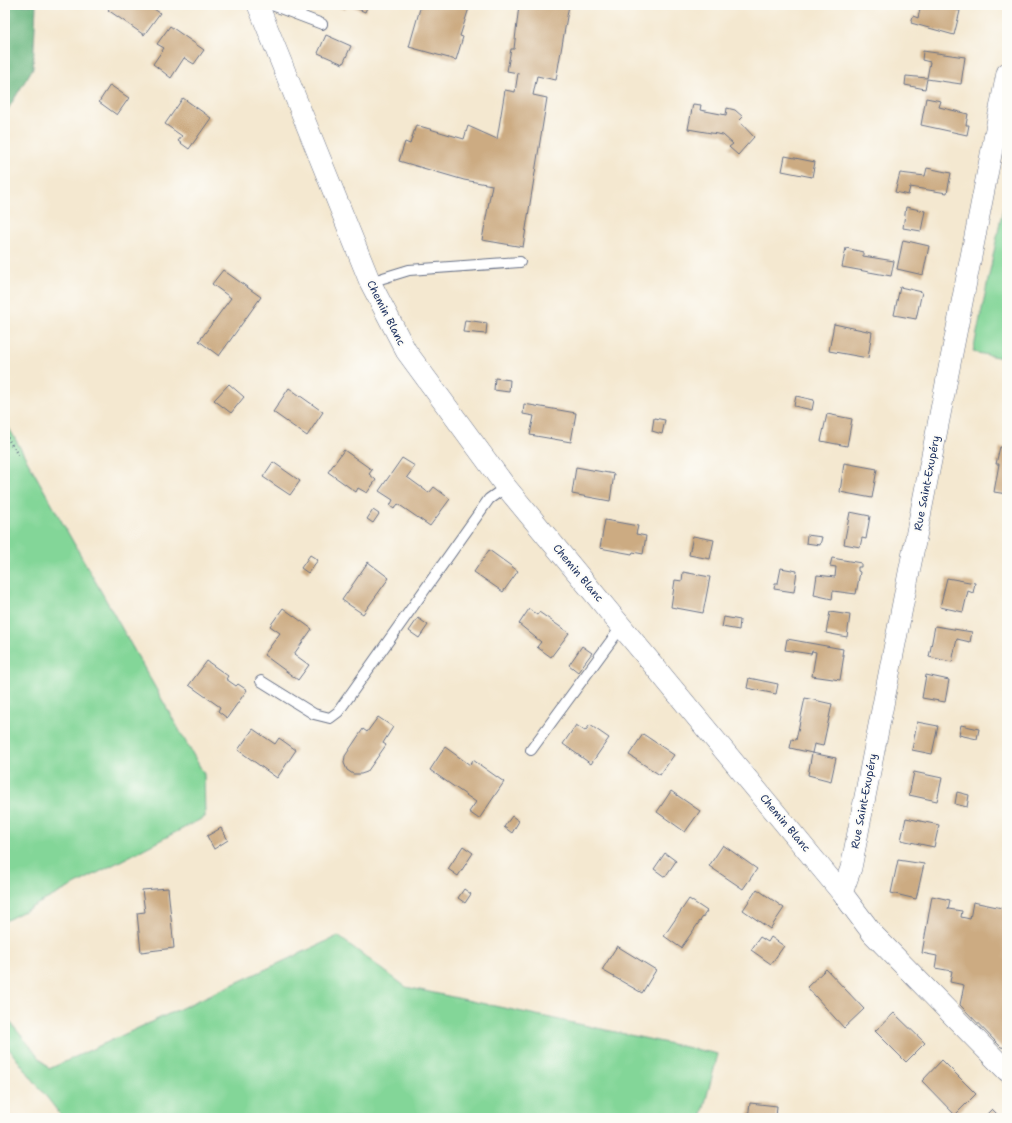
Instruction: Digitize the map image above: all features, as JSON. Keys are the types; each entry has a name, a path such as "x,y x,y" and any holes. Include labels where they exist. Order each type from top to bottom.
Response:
{"street":[{"name":"Chemin Blanc","path":"259,6 370,282 406,351 506,487 842,893 873,934 1007,1071"},
{"name":"Rue Saint-Exupéry","path":"842,893 851,868 1007,73"}],"lane":[{"path":"259,6 272,6 322,24"},
{"path":"370,282 409,270 520,262"},
{"path":"260,681 314,714 330,718 338,712 489,499 506,487"},
{"path":"532,750 622,626"}],"path":[{"path":"5,434 18,456"}],"green space":[{"path":"5,5 36,5 33,68 5,114"},
{"path":"1007,189 1007,359 973,352"},
{"path":"5,421 204,774 205,817 5,921"},
{"path":"338,936 406,987 718,1054 701,1118 63,1118 5,1044 5,1016 49,1069"}],"building":[{"path":"112,5 148,5 160,13 144,35 108,10"},
{"path":"334,5 347,5 345,10"},
{"path":"349,5 368,5 365,12"},
{"path":"421,5 470,5 460,36 463,37 456,60 409,47"},
{"path":"519,5 569,5 556,80 537,76 533,95 547,98 523,247 482,240 492,185 464,180 399,161 405,142 410,144 416,125 464,139 468,126 497,139 505,90 515,92 518,73 507,71 511,49 514,49"},
{"path":"916,5 941,5 960,11 954,35 911,23 913,16 918,18 920,9 916,8"},
{"path":"170,26 204,50 194,64 184,58 171,78 153,64 164,48 157,44"},
{"path":"326,35 351,46 343,64 318,53"},
{"path":"923,51 965,57 961,84 927,79 925,89 905,85 906,76 927,78 930,62 922,60"},
{"path":"110,85 129,98 117,115 99,102"},
{"path":"183,98 211,118 189,149 178,141 182,136 165,124"},
{"path":"926,98 941,101 939,107 968,114 966,125 969,125 967,135 921,125"},
{"path":"693,104 701,105 700,110 726,115 727,108 735,110 743,117 739,121 754,137 738,155 729,147 733,144 723,135 688,129"},
{"path":"785,156 815,162 812,177 782,171"},
{"path":"927,168 951,173 947,193 910,187 908,195 895,192 900,173 925,176"},
{"path":"906,207 925,211 921,231 903,228"},
{"path":"903,240 929,246 923,275 897,269"},
{"path":"846,248 863,252 863,256 894,261 891,276 842,267"},
{"path":"223,270 261,297 219,356 199,341 231,298 212,284"},
{"path":"900,287 922,292 916,319 894,315"},
{"path":"465,320 487,323 486,334 463,332"},
{"path":"834,324 872,332 868,358 829,351"},
{"path":"495,378 510,380 509,392 494,390"},
{"path":"229,384 244,397 231,413 214,400"},
{"path":"289,388 323,412 307,436 273,412"},
{"path":"796,396 814,400 812,410 794,406"},
{"path":"524,404 576,413 571,442 530,435 534,416 523,414"},
{"path":"827,414 852,419 847,446 821,441"},
{"path":"654,418 665,420 662,434 652,431"},
{"path":"1000,447 1007,448 1007,494 994,492 999,464 996,464"},
{"path":"344,450 372,470 369,474 376,480 367,493 358,488 356,492 328,472"},
{"path":"402,458 415,466 407,477 429,493 434,487 450,499 430,526 398,504 394,509 390,506 393,500 379,491"},
{"path":"273,462 300,481 290,495 263,477"},
{"path":"844,463 877,469 872,498 840,492"},
{"path":"576,467 614,474 610,501 572,494"},
{"path":"373,510 379,514 373,523 367,519"},
{"path":"850,512 870,516 866,539 862,538 860,547 844,544"},
{"path":"605,520 638,526 636,534 646,536 643,554 633,552 632,554 600,548"},
{"path":"807,535 822,537 820,545 806,543"},
{"path":"693,536 714,540 710,559 689,555"},
{"path":"489,550 518,571 503,592 474,572"},
{"path":"310,555 318,560 308,573 301,568"},
{"path":"832,558 861,563 861,567 858,567 858,571 860,572 856,594 833,591 832,599 814,595 817,575 835,577 836,567 830,566"},
{"path":"368,562 389,578 363,614 342,600"},
{"path":"781,568 797,571 794,592 774,589 775,583 778,583"},
{"path":"683,572 710,577 703,613 671,607 675,580 682,581"},
{"path":"947,578 975,583 973,593 968,591 963,612 940,607"},
{"path":"283,608 312,629 294,654 309,665 298,680 264,655 280,633 270,626"},
{"path":"529,609 537,615 539,612 569,633 551,657 537,647 541,642 519,624"},
{"path":"830,612 850,615 847,637 826,633"},
{"path":"724,617 740,620 739,630 722,627"},
{"path":"418,618 428,625 419,638 409,631"},
{"path":"935,626 972,632 970,642 957,639 952,662 929,657"},
{"path":"787,639 843,649 842,655 844,655 840,680 812,676 816,652 812,651 811,654 785,650"},
{"path":"582,646 592,653 578,672 569,665"},
{"path":"207,661 228,676 226,679 236,686 238,684 247,690 227,718 218,711 220,707 189,685"},
{"path":"926,675 949,680 945,702 922,698"},
{"path":"749,678 778,684 776,694 747,688"},
{"path":"805,698 832,704 823,746 814,744 812,753 790,748 792,739 796,740"},
{"path":"378,717 393,727 383,743 386,745 367,772 353,774 347,770 344,763 345,756 363,729 367,732"},
{"path":"917,722 938,726 932,754 912,750"},
{"path":"576,725 585,731 590,725 609,738 591,764 563,744"},
{"path":"961,725 979,729 977,739 959,735"},
{"path":"253,729 275,744 279,738 296,750 277,778 238,750"},
{"path":"643,734 674,755 660,775 629,755"},
{"path":"445,747 470,765 473,760 504,782 479,819 469,812 476,802 430,770"},
{"path":"812,753 836,758 831,781 808,775"},
{"path":"914,772 942,778 937,801 909,795"},
{"path":"671,791 700,811 685,832 657,812"},
{"path":"957,792 969,795 967,807 955,804"},
{"path":"512,816 519,821 512,833 504,827"},
{"path":"906,818 939,825 934,847 901,840"},
{"path":"221,828 228,840 214,849 207,836"},
{"path":"723,845 757,869 743,889 709,866"},
{"path":"463,846 473,853 458,876 448,869"},
{"path":"665,853 676,861 665,877 654,869"},
{"path":"898,860 924,864 916,899 891,893"},
{"path":"168,888 174,948 141,952 137,913 145,912 142,890"},
{"path":"464,889 471,894 465,903 458,898"},
{"path":"757,889 784,908 770,929 743,910"},
{"path":"932,896 950,900 948,909 962,911 961,917 970,919 973,902 1007,909 1007,1048 1001,1047 960,1005 964,985 950,982 952,971 935,968 937,956 922,953"},
{"path":"689,899 707,911 681,948 664,936"},
{"path":"760,937 768,942 771,937 784,946 771,964 751,950"},
{"path":"617,946 656,970 642,993 602,970"},
{"path":"826,969 864,1009 844,1028 807,987"},
{"path":"894,1013 925,1043 906,1062 875,1031"},
{"path":"942,1060 976,1094 955,1115 922,1081"},
{"path":"750,1103 777,1106 776,1118 748,1118"},
{"path":"992,1109 1001,1118 983,1118"}]}
